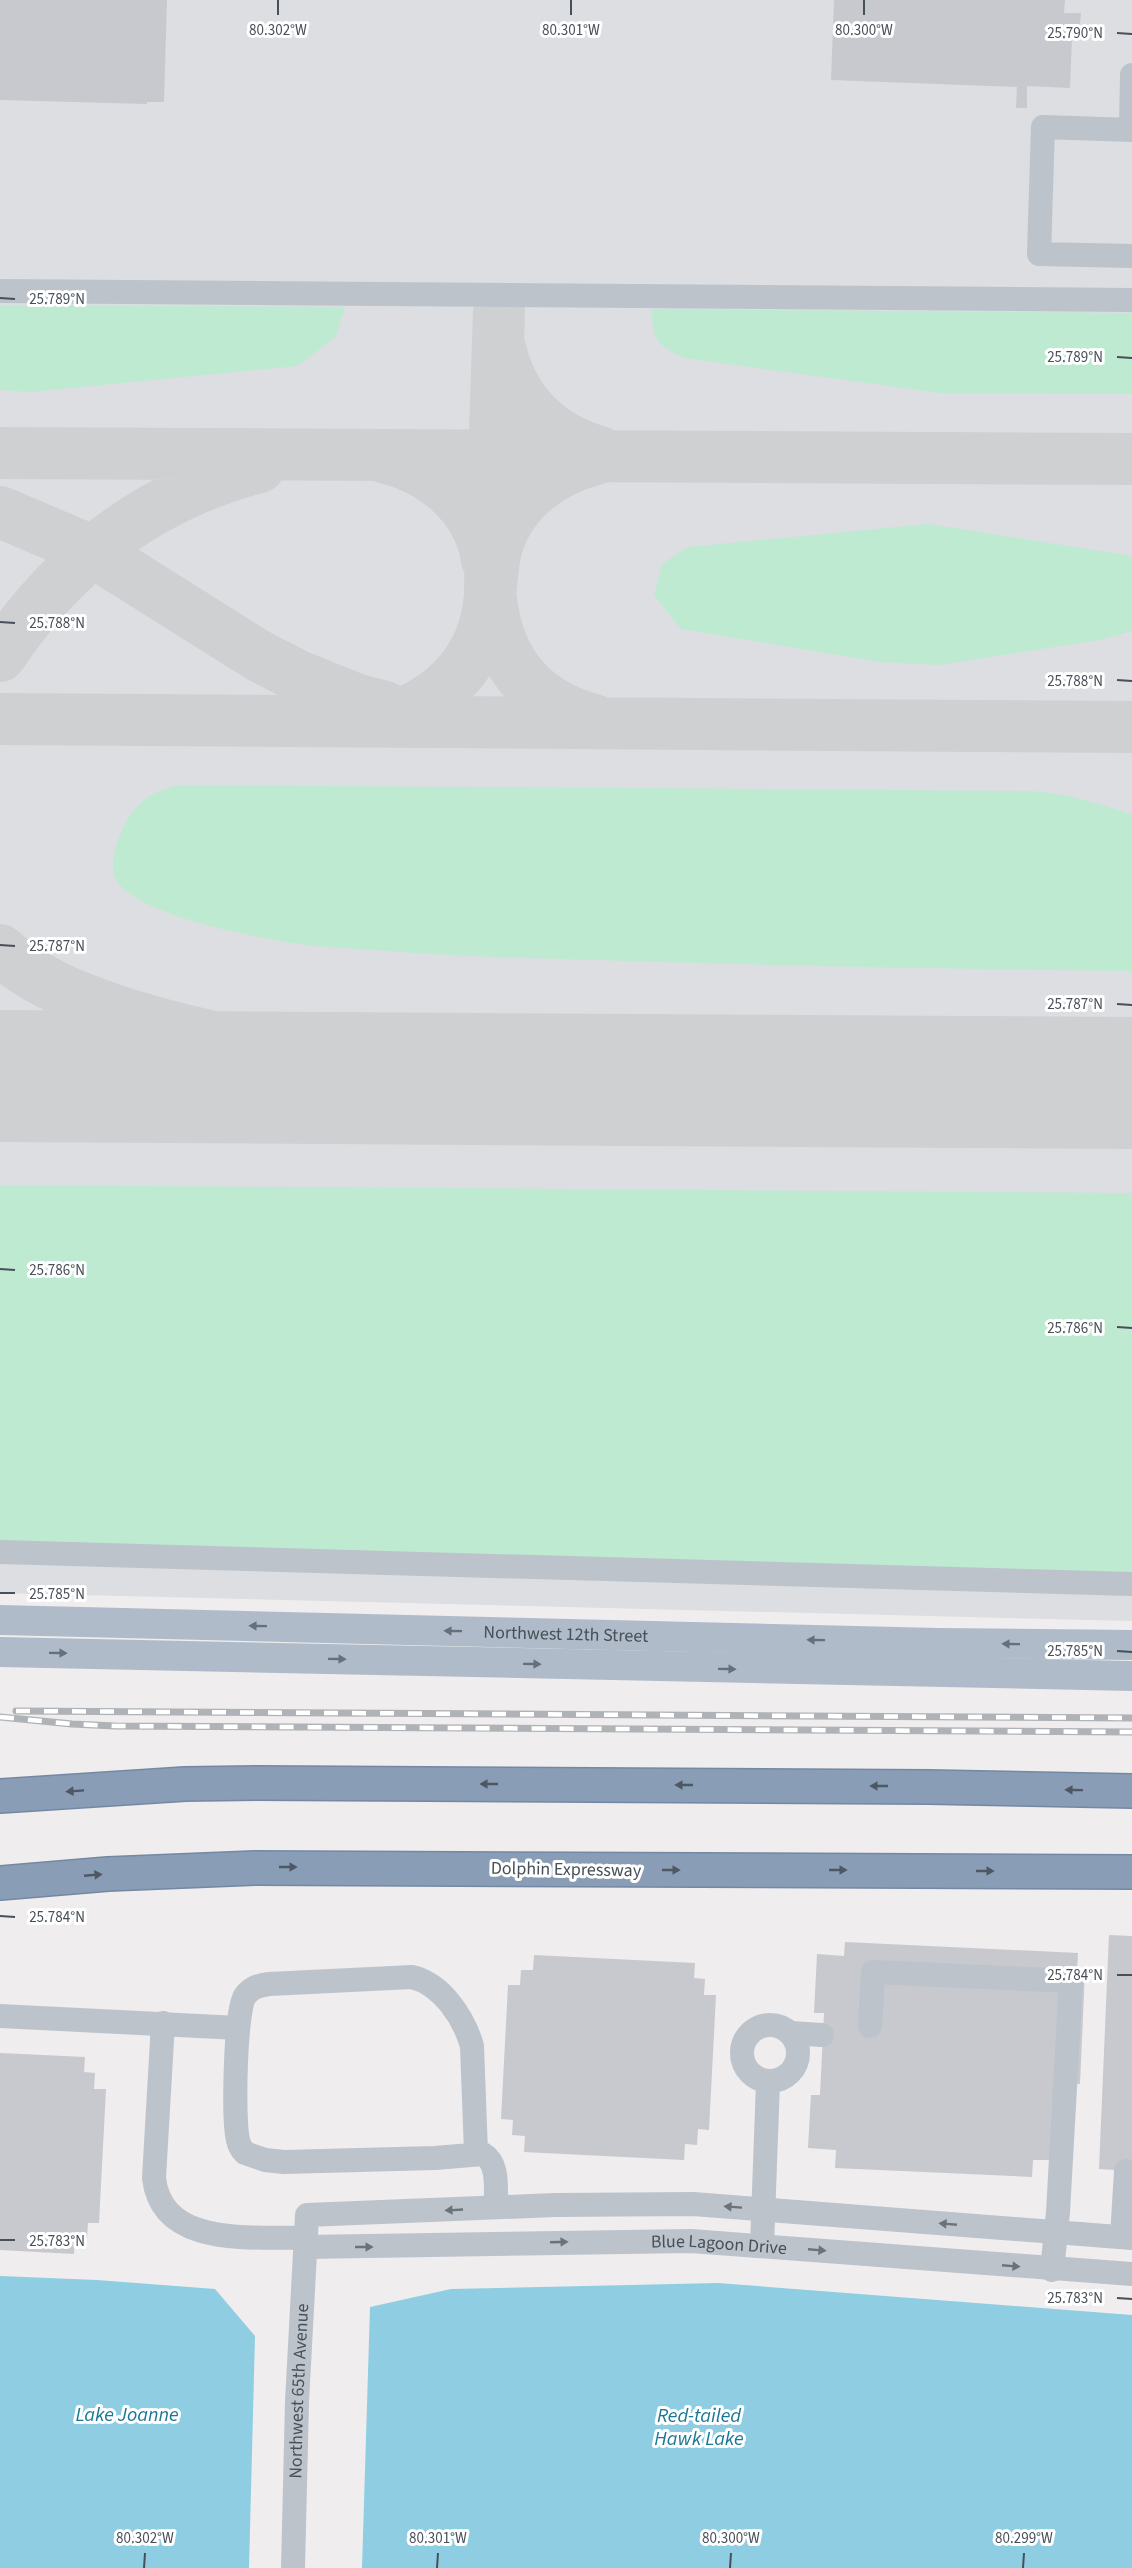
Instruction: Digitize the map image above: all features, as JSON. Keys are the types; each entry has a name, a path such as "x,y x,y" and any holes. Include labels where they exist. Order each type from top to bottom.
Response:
{"highway":[{"path":"0,1796 165,1785 258,1783 916,1787 1132,1791"},
{"name":"Dolphin Expressway","path":"0,1883 175,1870 302,1867 1132,1872"},
{"path":"0,1890 34,1879"}],"main road":[{"name":"Northwest 12th Street","path":"0,1620 903,1642 1132,1645"},
{"name":"Northwest 12th Street","path":"0,1652 1132,1676"}],"street":[{"path":"1132,75 1131,130 1044,127 1039,254 1132,256"},
{"path":"0,291 1132,300"},
{"path":"0,1552 1132,1584"},
{"path":"870,2026 873,1972 1071,1981 1052,2270"},
{"path":"476,2153 472,2046 456,2013 431,1984 412,1977 260,1985 251,1989 245,1996 240,2005 238,2028 237,2138 240,2146 253,2157 284,2162 435,2158 483,2154 493,2162 496,2207"},
{"path":"0,2016 238,2028"},
{"path":"163,2023 154,2178 155,2189 162,2205 178,2222 201,2232 306,2233"},
{"path":"764,2025 782,2027 789,2032 798,2048 796,2064 785,2077 768,2082 759,2080 746,2068 742,2060 743,2042 755,2028 764,2025"},
{"path":"789,2032 822,2035"},
{"path":"762,2245 768,2082"},
{"path":"1127,2238 1128,2180"},
{"name":"Blue Lagoon Drive","path":"306,2233 496,2207 649,2204 763,2208 1127,2238"},
{"name":"Blue Lagoon Drive","path":"306,2233 762,2245 1052,2270 1132,2274"},
{"name":"Northwest 65th Avenue","path":"293,2568 297,2402 306,2233"}],"shaded area":[{"path":"0,0 1132,0 1132,1621 0,1593"}],"green space":[{"path":"0,305 345,307 336,336 298,366 30,392 0,390"},
{"path":"651,309 1132,313 1132,394 940,393 684,358 667,349 658,340 653,328"},
{"path":"928,524 1132,556 1132,631 1099,640 939,665 880,662 681,629 654,595 662,564 688,547"},
{"path":"179,785 1033,791 1070,796 1132,814 1132,971 797,966 479,956 323,947 231,931 153,907 133,896 119,884 115,877 114,852 128,819 150,796"},
{"path":"0,1185 1132,1193 1132,1574 0,1541"}],"water":[{"name":"Lake Joanne","path":"0,2276 97,2280 215,2289 255,2336 249,2568 0,2568"},
{"name":"Red-tailed Hawk Lake","path":"718,2283 1132,2315 1132,2568 362,2568 370,2307 451,2289"}],"building":[{"path":"0,0 167,0 164,102 147,102 147,104 0,100"},
{"path":"834,0 1065,0 1064,13 1081,13 1080,24 1066,24 1065,38 1072,38 1070,88 1027,86 1027,108 1016,108 1017,87 831,80"},
{"path":"1109,1935 1132,1936 1132,2171 1099,2169"},
{"path":"845,1942 1078,1953 1077,1971 1085,1971 1080,2084 1054,2083 1051,2160 1033,2160 1032,2177 835,2168 836,2150 808,2148 811,2095 820,2095 824,2013 814,2013 817,1954 844,1956"},
{"path":"534,1955 695,1963 694,1978 705,1979 704,1995 716,1995 709,2130 698,2129 697,2145 685,2144 684,2160 524,2152 525,2136 512,2135 513,2120 501,2119 508,1985 520,1985 521,1970 533,1970"},
{"path":"0,2053 85,2057 84,2072 95,2073 94,2089 106,2089 99,2223 88,2223 87,2238 75,2237 74,2254 0,2250"}],"taxiway":[{"path":"499,311 490,586 498,633 518,672 532,688 570,712 594,720"},
{"path":"500,348 513,385 535,415 564,437 600,452"},
{"path":"0,453 1132,459"},
{"path":"386,458 422,472 453,494 475,524 483,541 487,560"},
{"path":"383,718 421,704 438,693 466,665 483,630 497,546 512,515 535,489 549,479 579,464 596,459"},
{"path":"0,656 51,591 112,537 145,515 181,496 259,467"},
{"path":"0,512 92,551 259,656 296,675 358,700 385,707"},
{"path":"0,719 1132,727"},
{"path":"0,950 44,981 95,1003 129,1015 197,1033 267,1047 338,1058 410,1065 697,1080"}],"runway":[{"path":"0,1076 1132,1083"}],"railway":[{"path":"16,1711 1132,1718"},
{"path":"0,1717 115,1726 1132,1732"}]}
